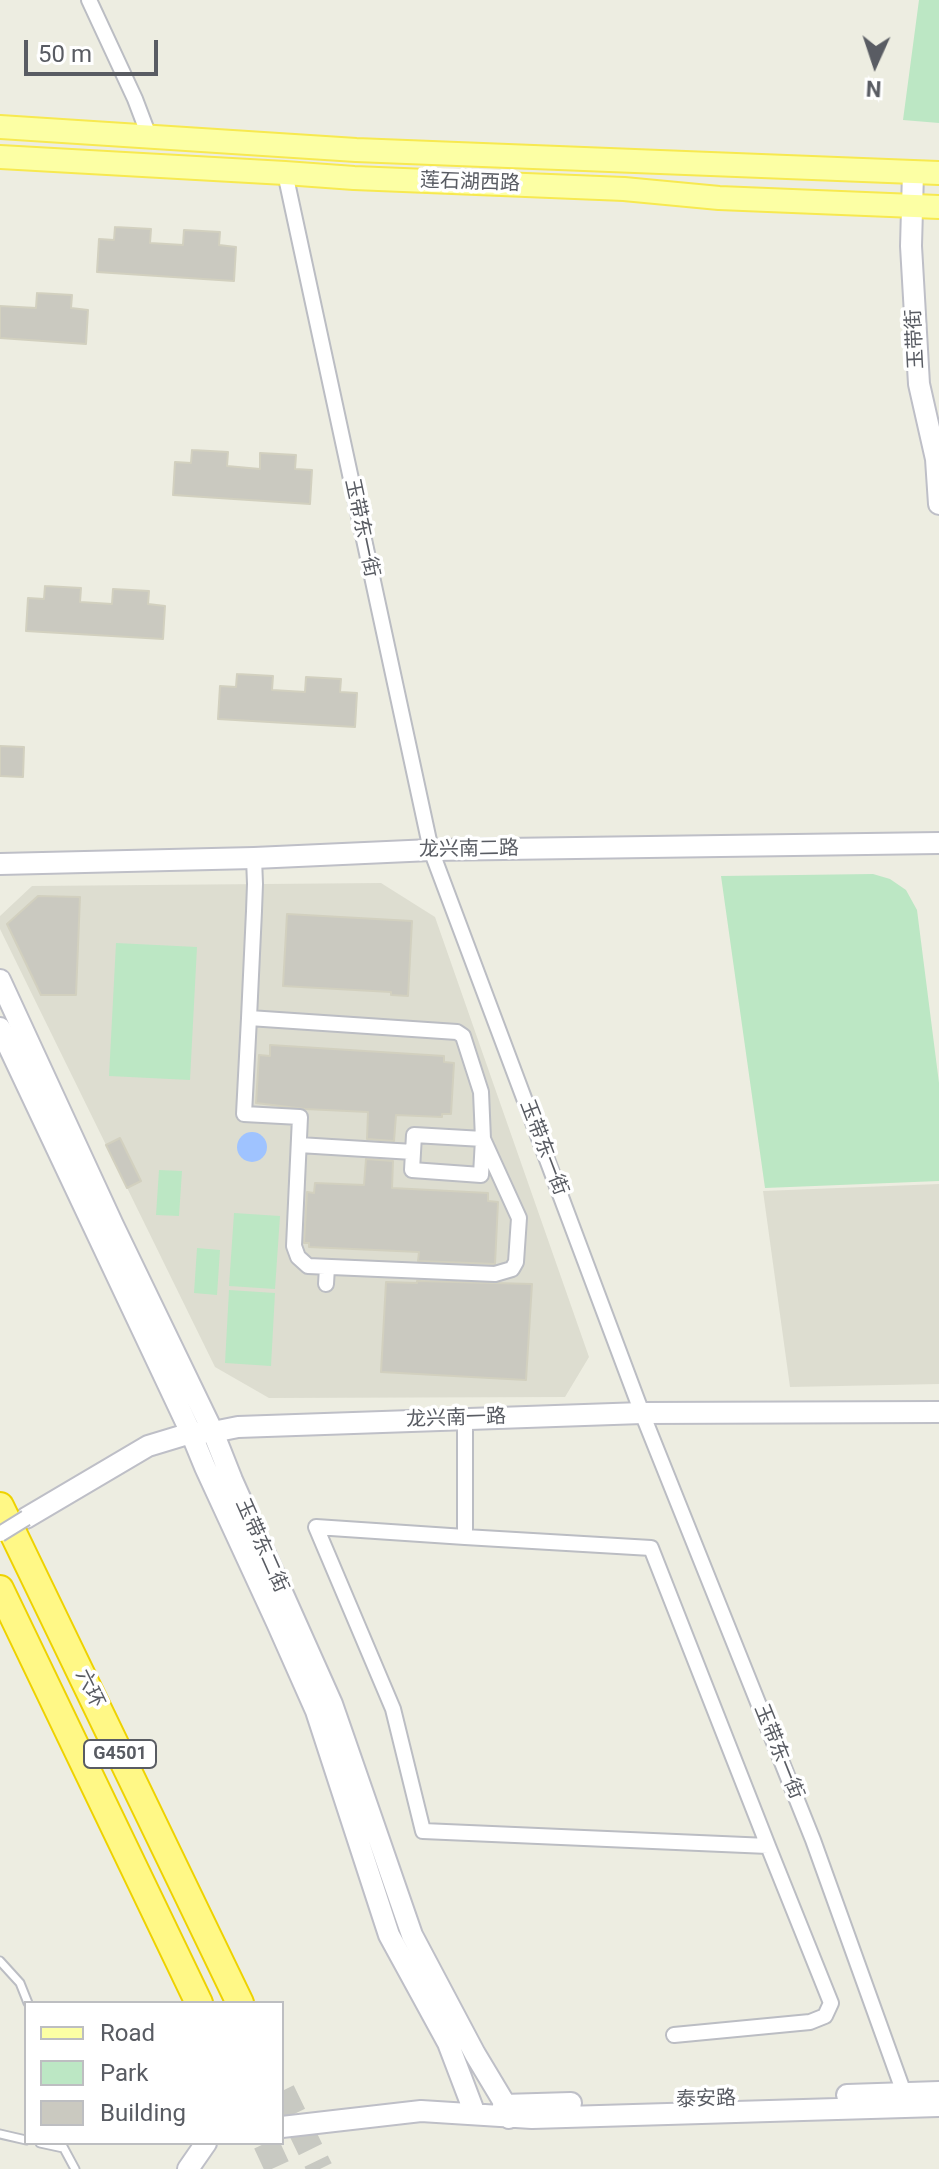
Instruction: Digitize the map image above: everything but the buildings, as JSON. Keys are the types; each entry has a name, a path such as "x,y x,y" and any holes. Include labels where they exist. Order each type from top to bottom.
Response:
{"highway":[{"name":"六环","path":"0,1506 239,2001"},
{"name":"六环","path":"0,1589 198,2001"}],"main road":[{"name":"莲石湖西路","path":"0,127 356,150 939,173"},
{"name":"莲石湖西路","path":"0,157 354,178 624,189 719,198 939,207"}],"street":[{"path":"89,0 149,136"},
{"name":"玉带街","path":"913,172 911,246 919,384 936,459 939,504"},
{"name":"玉带东一街","path":"285,173 431,850 642,1413 813,1840 904,2093"},
{"name":"龙兴南二路","path":"0,864 431,850 939,843"},
{"path":"254,858 244,1114 300,1117 294,1246 298,1257 308,1266 495,1274 512,1269 516,1262 519,1218 483,1139"},
{"name":"玉带东二街","path":"0,980 213,1432 332,1704 412,1935 507,2111"},
{"path":"249,1018 457,1032 463,1036 481,1092 483,1139 481,1175 412,1170 414,1135 483,1139"},
{"name":"玉带东二街","path":"0,1028 191,1433 316,1711 389,1935 448,2043 475,2114"},
{"path":"299,1145 413,1152"},
{"path":"326,1284 327,1267"},
{"name":"龙兴南一路","path":"0,1534 148,1446 191,1433 238,1427 642,1413 939,1412"},
{"path":"465,1419 465,1537"},
{"path":"674,2035 810,2022 825,2016 831,2003 651,1548 316,1527 393,1709 423,1831 768,1846"},
{"name":"泰安路","path":"284,2127 421,2111 475,2114 939,2092"},
{"name":"泰安路","path":"507,2111 939,2106"},
{"path":"188,2169 205,2145"}],"lane":[{"path":"0,1961 20,1983 27,2001"},
{"path":"0,2134 24,2140"},
{"path":"62,2146 75,2169"}],"shaded area":[{"path":"381,883 435,917 589,1357 565,1397 269,1398 215,1367 0,929 0,916 32,886"},
{"path":"939,1184 939,1384 790,1387 763,1191"}],"green space":[{"path":"919,0 939,0 939,123 903,120"},
{"path":"873,874 890,879 906,890 917,910 939,1083 939,1181 765,1188 721,876"},
{"path":"116,943 197,947 190,1080 109,1076"},
{"path":"159,1170 182,1171 179,1216 156,1215"},
{"path":"234,1213 280,1216 275,1289 229,1286"},
{"path":"197,1248 220,1250 217,1295 194,1293"},
{"path":"229,1290 275,1293 271,1366 225,1363"}],"water":[{"path":"252,1132 258,1133 266,1141 266,1153 258,1161 252,1162 246,1161 238,1153 237,1147 238,1141 246,1133"}],"tunnel":[{"path":"284,2095 320,2169"},
{"path":"267,2145 278,2169"}]}
